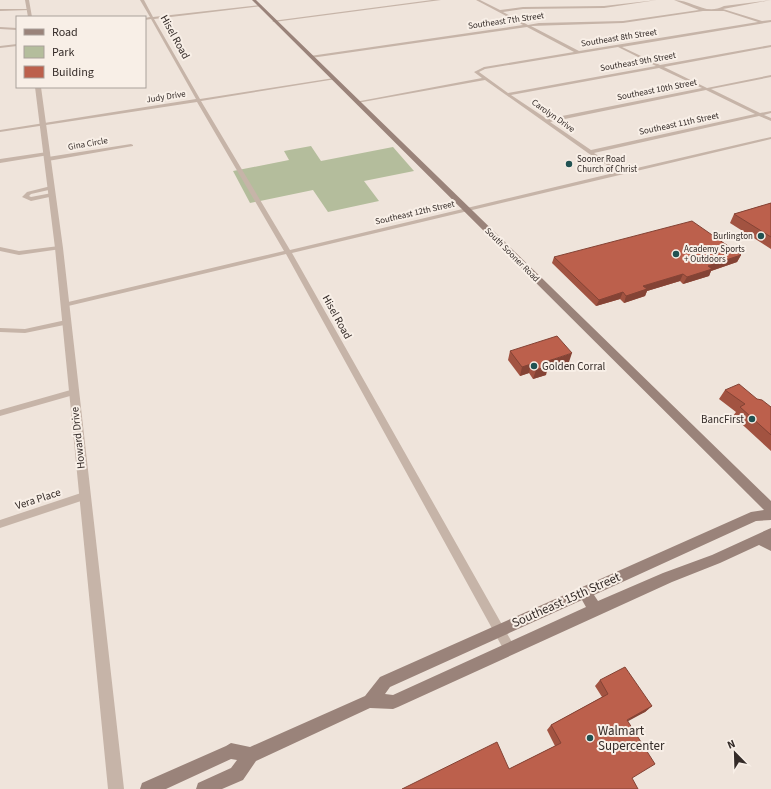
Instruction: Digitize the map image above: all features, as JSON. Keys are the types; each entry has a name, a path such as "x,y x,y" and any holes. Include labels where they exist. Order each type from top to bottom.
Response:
{"main road":[{"name":"South Sooner Road","path":"254,0 771,509"},
{"name":"Southeast 15th Street","path":"204,789 237,774 250,756 370,701 386,682 498,630 754,516 771,515"},
{"name":"Southeast 15th Street","path":"370,701 393,702 509,648 771,533"},
{"path":"759,539 771,545"},
{"path":"585,592 596,610"},
{"path":"148,789 231,751 250,756"}],"street":[{"path":"27,0 30,16"},
{"name":"Hisel Road","path":"142,0 149,19 199,100 288,252 509,648"},
{"path":"274,21 439,0"},
{"path":"478,0 579,53"},
{"path":"500,11 523,8 604,7 655,0"},
{"path":"676,0 703,10"},
{"path":"721,9 741,4 771,0"},
{"path":"735,2 741,4"},
{"path":"149,19 260,6"},
{"path":"721,9 771,25"},
{"name":"Southeast 7th Street","path":"311,57 526,25 623,22 703,10 721,9"},
{"path":"0,10 28,10"},
{"name":"Southeast 8th Street","path":"478,70 771,21"},
{"path":"0,28 16,29"},
{"path":"0,47 16,45"},
{"path":"618,46 771,120"},
{"name":"Southeast 9th Street","path":"508,94 771,46"},
{"name":"Carolyn Drive","path":"478,70 476,72 478,74 590,152 623,173"},
{"name":"Southeast 10th Street","path":"546,121 771,76"},
{"name":"Judy Drive","path":"0,131 334,79"},
{"path":"357,102 486,79"},
{"name":"Howard Drive","path":"38,88 59,248 116,789"},
{"name":"Southeast 11th Street","path":"590,152 771,112"},
{"name":"Southeast 12th Street","path":"64,305 771,138"},
{"name":"Gina Circle","path":"0,161 47,157 131,145"},
{"path":"0,249 20,253 59,248"},
{"path":"0,330 25,331 66,322"},
{"path":"0,413 74,392"},
{"name":"Vera Place","path":"0,524 84,496"}],"green space":[{"path":"311,146 321,161 393,147 414,171 364,181 379,201 328,212 313,190 250,203 233,171 289,160 284,151"}],"building":[{"path":"771,203 771,237 734,214"},
{"path":"692,221 741,255 708,266 712,269 687,277 683,274 643,286 647,289 626,296 623,292 599,300 554,257"},
{"path":"557,336 572,353 545,362 548,366 536,370 531,364 522,367 510,351"},
{"path":"739,384 757,399 762,400 771,407 771,435 740,407 745,404 725,390"},
{"name":"Walmart Supercenter","path":"625,667 652,706 627,720 655,764 632,778 638,789 402,789 497,742 509,769 561,743 551,725 608,694 600,680"}],"place":[{"name":"Sooner Road Church of Christ","path":"569,164"},
{"name":"Burlington","path":"761,236"},
{"name":"Academy Sports + Outdoors","path":"676,254"},
{"name":"Golden Corral","path":"534,366"},
{"name":"BancFirst","path":"752,419"},
{"name":"Walmart Supercenter","path":"590,738"}]}
